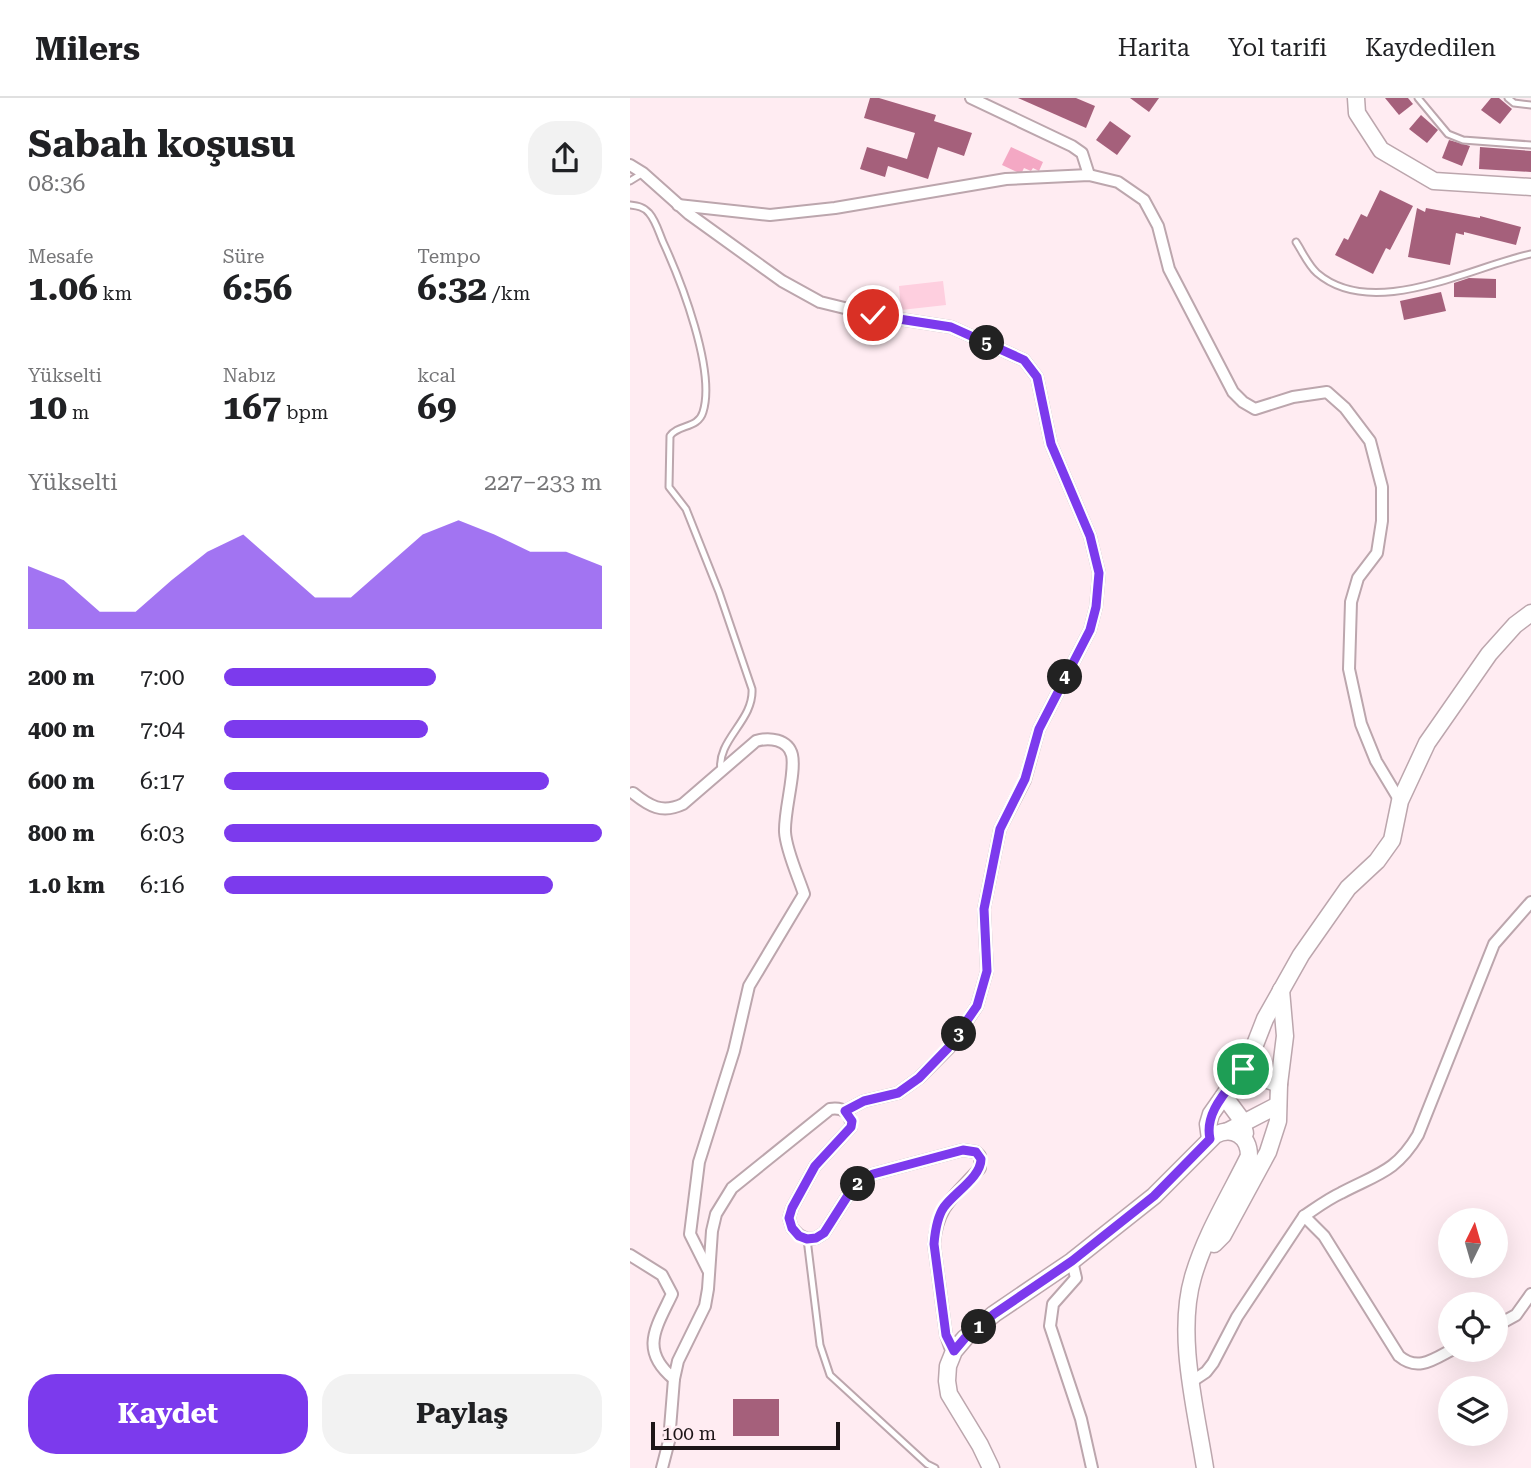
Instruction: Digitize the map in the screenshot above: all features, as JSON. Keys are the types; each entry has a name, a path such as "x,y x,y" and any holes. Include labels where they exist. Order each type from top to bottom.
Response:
{"street":[{"path":"971,98 1072,146 1082,153 1089,175"},
{"path":"1348,98 1357,106 1381,150 1434,181 1528,186"},
{"path":"630,165 643,173 678,205 782,281 820,302 873,315 951,327 1024,360 1037,377 1051,444 1090,536 1099,573 1096,607 1090,630 1039,729 1025,779 1000,829 984,909 987,971 977,1006 948,1048 919,1078 898,1093 864,1101 845,1111"},
{"path":"678,205 770,215 835,208 1006,179 1089,175 1118,182 1144,200 1158,226 1169,269 1233,392 1242,402 1255,410 1293,397 1327,392 1345,408 1370,441 1382,486 1382,521 1377,553 1358,578 1351,602 1349,669 1361,724 1376,761 1401,801"},
{"path":"1210,1139 1209,1119 1249,1060 1265,1019 1281,990 1325,918 1348,888 1377,861 1392,840 1401,801 1427,743 1501,639 1531,613"},
{"path":"631,790 648,805 674,808 683,804 756,741 764,738 778,740 793,757 785,833 804,894 749,986 734,1051 699,1162 690,1234 708,1270"},
{"path":"1191,1382 1206,1372 1213,1363 1237,1317 1304,1216 1335,1196 1389,1170 1410,1148 1429,1110 1494,944 1531,902"},
{"path":"1204,1249 1213,1245 1223,1235 1268,1152 1278,1121 1285,1036 1281,990"},
{"path":"1238,1076 1262,1078 1279,1084"},
{"path":"1205,1468 1191,1382 1188,1301 1193,1277 1204,1249 1249,1156 1247,1142 1236,1133 1224,1096"},
{"path":"991,1468 949,1394 948,1366 954,1351 994,1314 1072,1261 1154,1196 1210,1139 1278,1105"},
{"path":"662,1468 672,1419 674,1380 684,1345 705,1306 716,1214 732,1188 830,1109 845,1111 852,1121 851,1127 815,1166 792,1208 789,1218 792,1228 799,1236 807,1239 824,1233 852,1189 873,1174 963,1150 976,1152 981,1159 980,1168 943,1208 935,1231 934,1244 946,1335 954,1351"},
{"path":"1304,1216 1324,1236 1399,1356 1412,1364 1420,1365 1438,1357"},
{"path":"630,1255 662,1275 672,1294 652,1336 658,1366 674,1380"},
{"path":"1072,1261 1076,1278 1053,1304 1050,1326 1082,1419 1092,1468"},
{"path":"1508,1319 1516,1315 1531,1294"}],"lane":[{"path":"1418,98 1448,134 1463,140 1531,145"},
{"path":"1508,98 1514,103 1531,105"},
{"path":"630,181 643,173"},
{"path":"630,205 639,206 652,216 670,256 696,331 706,384 704,411 699,420 674,430 670,436 669,486 686,509 691,521 752,689 748,713 723,752 720,771"},
{"path":"1296,242 1314,271 1324,278 1350,289 1379,293 1409,289 1531,254"},
{"path":"807,1239 820,1345 830,1375 927,1464 935,1468"}],"shaded area":[{"path":"1011,147 1043,162 1039,171 1024,168 1021,174 1002,165"},
{"path":"943,281 946,305 901,310 899,286"}],"building":[{"path":"870,98 879,98 936,115 934,121 972,133 964,156 938,147 928,179 888,166 885,177 860,169 867,147 907,159 915,133 864,118"},
{"path":"1018,98 1076,98 1095,106 1086,128"},
{"path":"1130,98 1159,98 1149,112"},
{"path":"1385,98 1408,98 1413,104 1399,115"},
{"path":"1491,98 1499,98 1512,109 1500,124 1481,110"},
{"path":"1421,115 1438,130 1427,143 1409,129"},
{"path":"1110,121 1131,136 1117,155 1096,140"},
{"path":"1449,140 1470,146 1462,166 1442,158"},
{"path":"1480,147 1531,151 1531,172 1479,169"},
{"path":"1380,190 1413,206 1390,250 1386,248 1373,274 1335,255 1344,238 1348,240 1361,214 1367,217"},
{"path":"1417,208 1425,212 1426,208 1480,216 1521,227 1516,245 1464,232 1464,235 1456,233 1450,265 1408,257"},
{"path":"1469,278 1496,279 1496,298 1454,297 1454,283"},
{"path":"1441,292 1446,311 1404,320 1400,301"},
{"path":"733,1399 779,1399 779,1436 733,1436"}],"route":[{"path":"873,315 951,327 1024,360 1037,377 1051,444 1090,536 1099,573 1096,607 1090,630 1039,729 1025,779 1000,829 984,909 987,971 977,1006 948,1048 919,1078 898,1093 864,1101 845,1111 852,1121 851,1127 815,1166 792,1208 789,1218 792,1228 799,1236 807,1239 824,1233 852,1189 873,1174 963,1150 976,1152 981,1159 980,1168 943,1208 935,1231 934,1244 946,1335 954,1351 994,1314 1072,1261 1154,1196 1210,1139 1208,1124 1211,1114 1243,1069"}]}
